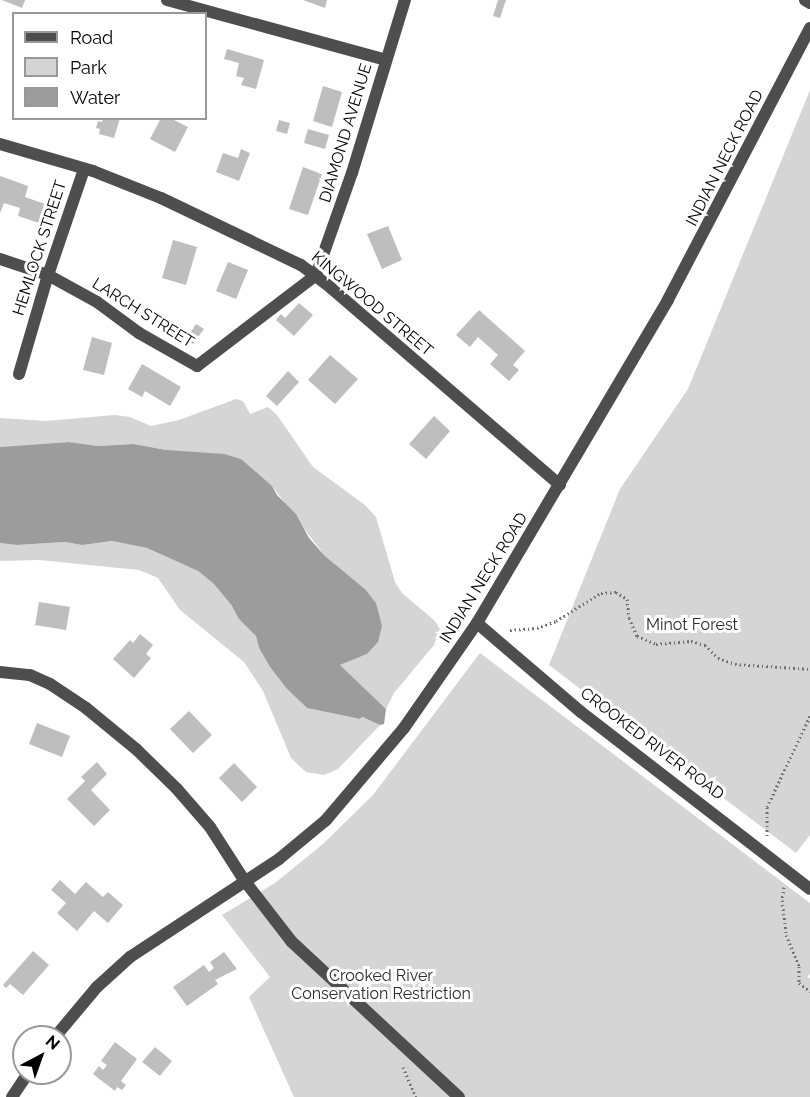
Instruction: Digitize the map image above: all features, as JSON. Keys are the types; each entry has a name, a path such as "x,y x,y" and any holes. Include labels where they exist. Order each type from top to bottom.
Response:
{"street":[{"path":"167,0 386,60"},
{"name":"DIAMOND AVENUE","path":"316,275 352,173 405,0"},
{"path":"805,0 810,3"},
{"name":"INDIAN NECK ROAD","path":"65,1025 97,987 130,957 296,847 339,807 424,701 477,623 668,300 810,28"},
{"name":"KINGWOOD STREET","path":"0,144 84,169 191,212 287,257 316,275 560,485"},
{"name":"HEMLOCK STREET","path":"19,374 48,275 84,169"},
{"name":"LARCH STREET","path":"0,259 48,275 97,302 139,333 197,366 316,275"},
{"name":"CROOKED RIVER ROAD","path":"477,623 582,712 810,889"},
{"path":"0,672 30,675 40,679 86,708 118,733 194,808 220,841 244,880 298,950 342,986 459,1097"}],"path":[{"path":"487,632 537,628 556,621 601,593 616,591 627,599 629,618 637,636 656,644 691,641 705,645 718,658 735,664 810,669"},
{"path":"810,716 767,807 765,824 768,844 785,879 782,900 786,935 799,966 799,983 810,992"}],"green space":[{"name":"Minot Forest","path":"810,90 810,835 796,853 549,665 620,489 688,389"},
{"path":"236,399 243,401 250,414 268,407 277,415 313,467 365,505 376,517 395,582 402,593 435,621 440,629 434,645 394,693 386,709 340,665 367,654 365,589 325,556 272,486 166,450 134,444 98,446 69,442 0,447 0,418 46,421 115,415 130,417 151,426 179,420"},
{"path":"112,541 147,548 198,571 214,584 256,636 259,648 270,667 287,689 307,708 360,719 361,717 380,725 338,769 324,775 306,772 291,758 263,691 244,662 180,610 158,578 139,570 39,560 0,561 0,543 17,545 65,542 82,545"},
{"name":"Crooked River Conservation Restriction","path":"480,653 810,903 810,974 807,977 810,978 810,1097 294,1097 249,997 270,977 222,915 275,883 323,844 373,795"}],"water":[{"path":"69,442 98,446 134,444 166,450 224,454 241,459 272,486 277,495 296,514 309,538 325,556 365,589 376,603 382,626 378,642 367,654 340,665 386,709 384,724 380,725 362,717 360,719 307,708 287,689 270,667 259,648 256,636 239,619 232,606 214,584 198,571 147,548 112,541 82,545 65,542 17,545 0,543 0,447"}],"building":[{"path":"2,0 25,0 22,8"},
{"path":"303,0 327,0 325,8"},
{"path":"498,0 506,0 500,18 493,16"},
{"path":"227,49 264,60 256,89 241,85 244,78 236,76 239,63 224,59"},
{"path":"323,86 342,92 332,127 313,121"},
{"path":"102,120 119,120 114,138 99,134 100,129 96,128 98,121 102,122"},
{"path":"160,120 174,120 188,127 175,152 150,139"},
{"path":"279,120 290,123 287,134 276,131"},
{"path":"308,129 329,135 325,149 304,143"},
{"path":"241,149 250,153 239,181 216,172 223,153 238,158"},
{"path":"303,167 322,174 308,215 289,209"},
{"path":"0,176 28,186 25,197 45,204 39,223 18,216 20,208 4,203 0,213"},
{"path":"388,226 402,260 382,269 367,234"},
{"path":"173,240 197,247 186,285 162,278"},
{"path":"228,262 248,270 236,299 216,291"},
{"path":"299,303 313,315 294,336 276,320 281,314 285,318"},
{"path":"479,310 525,351 513,365 519,370 509,381 490,364 498,355 478,337 470,347 456,335"},
{"path":"196,324 204,329 193,344 186,340"},
{"path":"92,337 112,343 104,375 83,370"},
{"path":"330,355 358,379 335,404 308,380"},
{"path":"142,364 181,387 170,406 145,391 142,397 128,389"},
{"path":"288,371 299,382 277,406 266,396"},
{"path":"434,416 450,431 426,459 409,444"},
{"path":"39,602 70,607 66,630 35,625"},
{"path":"140,634 153,645 146,654 151,658 134,678 113,659 130,640 133,643"},
{"path":"189,711 212,735 193,753 170,729"},
{"path":"37,723 70,736 62,757 29,744"},
{"path":"97,762 107,774 91,790 110,810 94,826 67,799 85,781 81,777"},
{"path":"234,763 257,787 242,802 219,778"},
{"path":"60,880 75,894 86,882 103,897 108,892 123,905 108,923 94,911 77,931 57,913 66,903 51,890"},
{"path":"33,951 49,965 23,995 10,984 6,988 3,985"},
{"path":"224,952 237,969 215,980 218,984 187,1006 173,987 204,965 209,972 214,968 210,962"},
{"path":"115,1042 137,1059 121,1081 126,1085 122,1090 117,1087 115,1091 93,1074 99,1066 103,1070 107,1065 101,1061"},
{"path":"155,1047 172,1061 160,1076 142,1062"}]}
